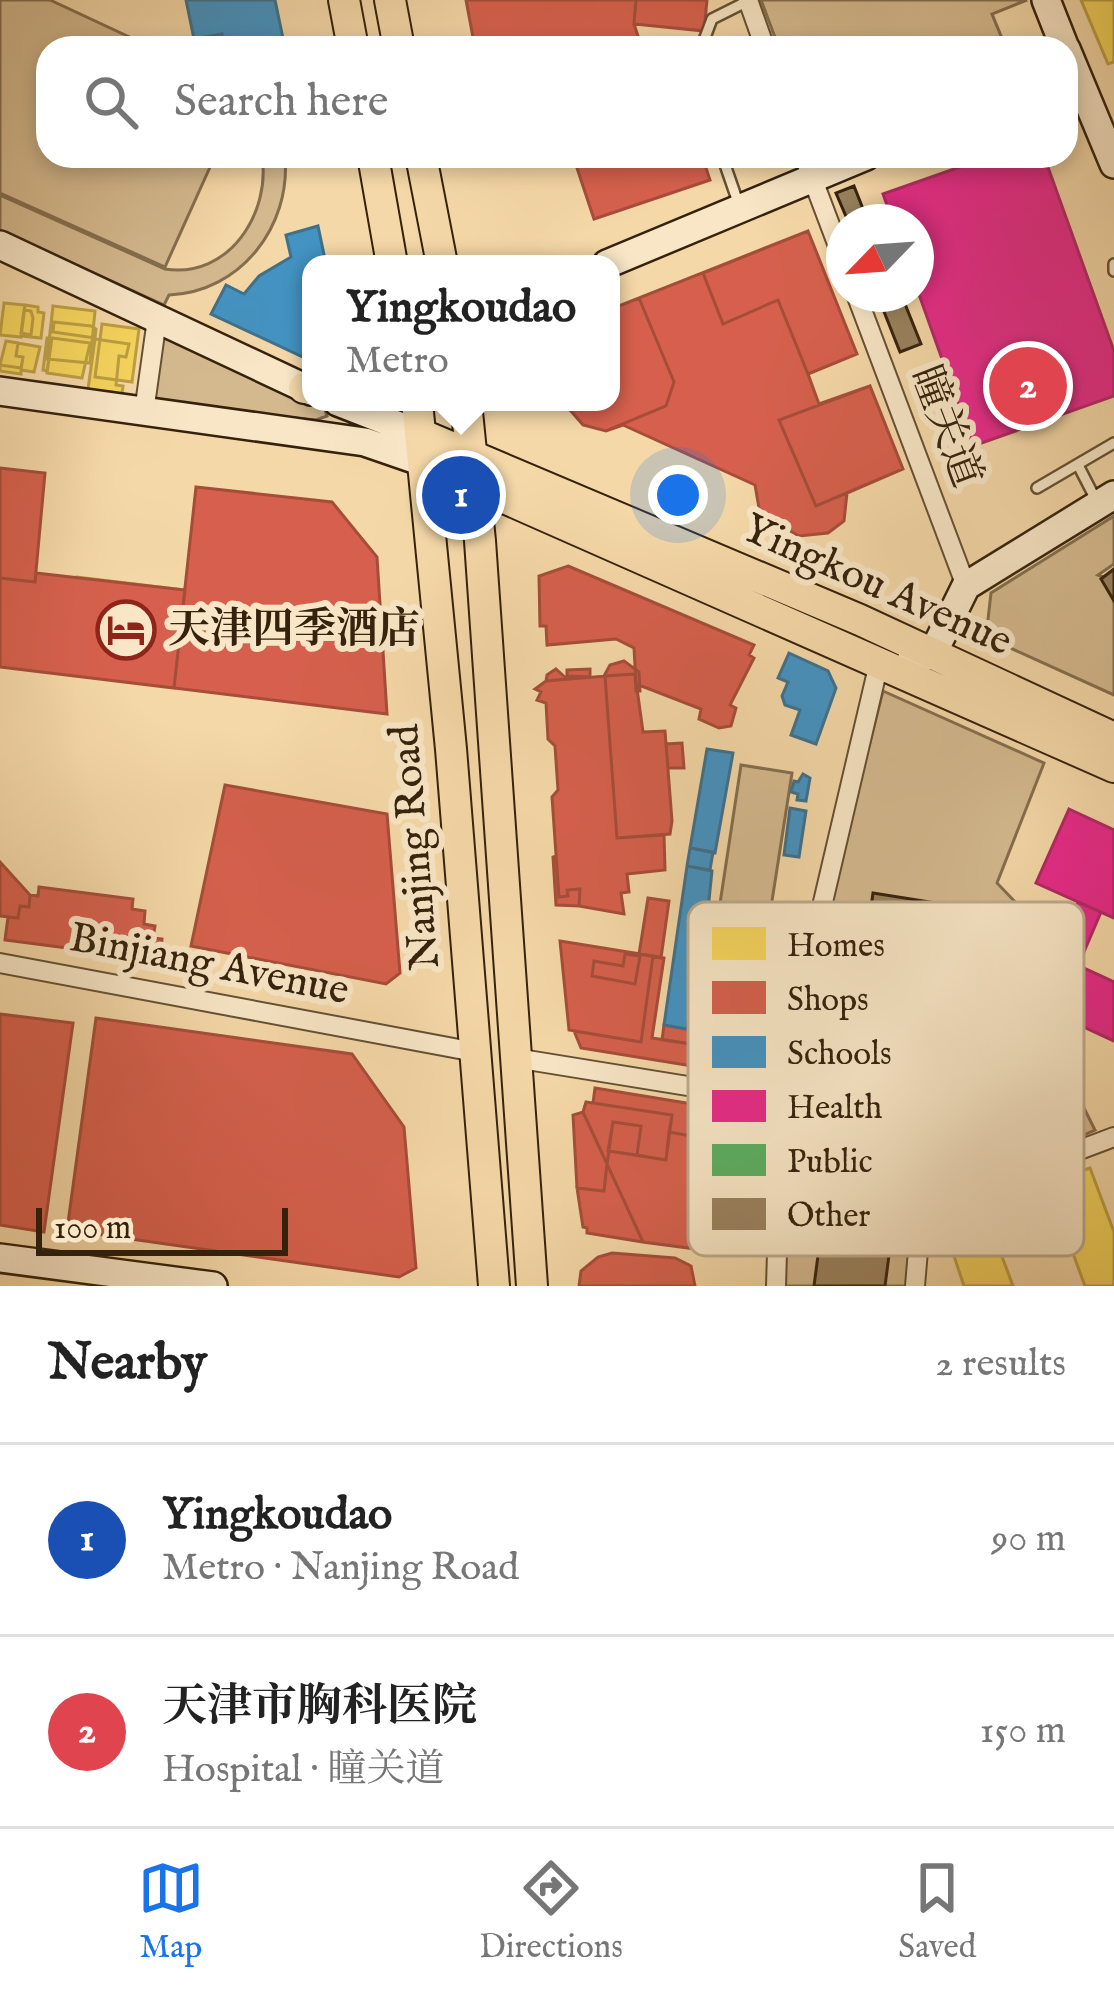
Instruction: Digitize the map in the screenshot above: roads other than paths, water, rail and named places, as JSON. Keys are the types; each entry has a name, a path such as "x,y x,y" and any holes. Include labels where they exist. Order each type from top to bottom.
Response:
{"main road":[{"path":"344,0 350,36"},
{"path":"390,0 397,36"},
{"path":"375,168 390,255"},
{"path":"423,168 440,255"},
{"name":"Nanjing Road","path":"418,411 494,1286"},
{"name":"Nanjing Road","path":"466,411 468,473 480,541 532,1286"},
{"name":"Yingkou Avenue","path":"421,448 879,663 1114,766"},
{"name":"Yingkou Avenue","path":"468,473 860,620 1114,738"}],"street":[{"path":"748,0 762,36"},
{"path":"1046,0 1059,36"},
{"path":"1078,85 1114,164"},
{"path":"620,259 740,208 805,168"},
{"path":"809,168 826,214"},
{"path":"0,244 302,386"},
{"name":"瞳关道","path":"863,312 966,586"},
{"path":"144,412 157,319"},
{"path":"0,391 421,448"},
{"name":"Yingkou Avenue","path":"354,411 421,448"},
{"path":"823,902 879,663 932,655 966,586 1107,500"},
{"name":"Binjiang Avenue","path":"0,963 475,1052"},
{"path":"515,1058 688,1086"},
{"path":"1084,1148 1114,1137"},
{"path":"776,1286 777,1256"},
{"path":"915,1286 918,1256"},
{"path":"0,1258 213,1286"}],"lane":[{"path":"706,36 712,19 748,0"},
{"path":"726,168 740,208"},
{"path":"1037,488 1114,443"},
{"path":"1078,465 1107,500"}],"place":[{"name":"天津市胸科医院","path":"1028,386"},
{"name":"Yingkoudao","path":"461,495"},
{"name":"天津四季酒店","path":"126,630"}]}
